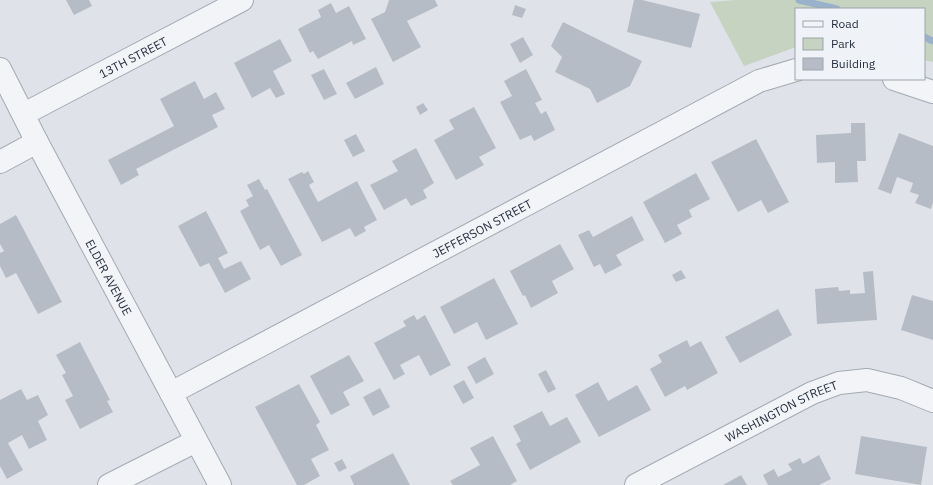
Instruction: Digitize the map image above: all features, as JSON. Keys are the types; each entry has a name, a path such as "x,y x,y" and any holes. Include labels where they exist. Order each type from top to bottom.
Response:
{"street":[{"name":"13TH STREET","path":"24,114 242,0"},
{"name":"ELDER AVENUE","path":"0,69 37,142 220,485"},
{"name":"JEFFERSON STREET","path":"172,393 759,81 795,70"},
{"path":"897,80 933,92"},
{"path":"0,162 37,142"},
{"name":"WASHINGTON STREET","path":"636,485 812,393 839,383 868,380 901,388 933,401"},
{"path":"109,485 196,441"}],"green space":[{"path":"736,0 933,0 933,62 925,60 925,8 795,8 795,48 744,66 710,2"}],"building":[{"path":"66,0 89,0 92,6 74,15"},
{"path":"389,0 435,0 438,6 407,21 421,47 393,62 371,19 385,12"},
{"path":"634,0 642,0 700,14 691,48 627,32"},
{"path":"331,3 336,13 349,6 366,39 353,45 352,41 318,59 313,51 310,53 298,29 321,17 318,10"},
{"path":"515,5 526,9 522,18 512,15"},
{"path":"563,22 642,61 630,86 597,103 590,89 555,72 562,57 551,46"},
{"path":"523,37 533,55 520,63 510,44"},
{"path":"280,39 292,61 273,71 285,94 276,98 270,88 252,98 234,63"},
{"path":"376,67 384,84 355,99 346,83"},
{"path":"324,69 337,94 324,100 311,75"},
{"path":"526,69 542,100 535,103 541,114 546,111 555,130 534,141 531,135 520,140 500,102 512,96 504,81"},
{"path":"195,81 204,99 216,92 225,109 212,115 218,127 136,169 139,175 121,185 108,160 174,126 160,99"},
{"path":"423,103 428,110 420,115 416,107"},
{"path":"474,107 496,148 479,157 484,165 456,180 434,140 454,129 449,120"},
{"path":"851,123 865,123 866,161 857,161 858,182 835,183 835,162 817,163 816,135 851,133"},
{"path":"899,133 933,146 933,202 931,209 915,203 919,195 910,192 913,183 897,177 891,194 878,189"},
{"path":"356,134 365,151 353,157 344,140"},
{"path":"756,139 789,202 768,213 761,200 738,212 711,162"},
{"path":"416,148 434,183 423,190 427,198 411,206 406,198 384,210 370,185 398,171 392,161"},
{"path":"308,171 314,182 309,185 318,202 357,181 377,220 364,227 366,231 355,237 350,228 322,242 288,179 302,172 304,174"},
{"path":"696,173 710,199 689,210 692,217 677,225 682,234 665,243 643,202"},
{"path":"259,179 265,190 267,189 302,255 281,266 269,245 260,250 240,211 249,206 246,200 253,196 247,185"},
{"path":"206,211 228,253 218,258 224,269 241,261 251,279 225,293 209,263 200,267 178,226"},
{"path":"16,215 62,302 38,314 16,273 6,278 0,266 0,253 4,251 0,244 0,224"},
{"path":"632,216 644,240 616,255 622,265 605,274 600,264 594,267 578,235 589,230 593,237"},
{"path":"560,244 574,269 552,281 558,293 531,308 510,271"},
{"path":"681,270 686,278 676,282 672,275"},
{"path":"873,271 877,320 817,324 815,289 838,287 839,291 850,290 850,294 865,293 863,272"},
{"path":"494,278 518,324 486,340 477,322 454,334 440,307"},
{"path":"912,295 933,301 933,340 901,330"},
{"path":"778,309 792,335 740,363 725,337"},
{"path":"414,315 417,320 425,315 451,365 430,376 419,355 400,365 405,374 394,380 374,343 406,326 403,321"},
{"path":"687,340 690,347 701,341 718,373 687,390 685,386 665,397 650,369 662,362 658,355"},
{"path":"80,342 110,400 107,401 113,412 80,429 65,400 73,396 62,375 66,373 56,355"},
{"path":"349,355 364,381 343,392 350,405 331,415 310,376"},
{"path":"485,357 494,374 476,384 467,367"},
{"path":"546,370 556,389 548,393 538,374"},
{"path":"464,380 474,398 463,404 453,386"},
{"path":"598,382 608,401 637,385 651,410 599,437 575,395"},
{"path":"299,384 320,422 316,425 329,450 311,459 320,476 304,485 297,485 255,407"},
{"path":"380,388 390,407 373,416 363,397"},
{"path":"21,389 27,400 38,395 48,415 38,421 47,440 29,449 22,435 8,443 23,470 7,479 0,466 0,400"},
{"path":"542,411 550,426 567,417 581,442 530,470 516,444 521,441 513,426"},
{"path":"493,436 517,481 510,485 453,485 450,481 480,465 470,448"},
{"path":"861,436 927,447 921,485 855,474"},
{"path":"393,453 410,485 354,485 350,476"},
{"path":"819,455 831,479 819,485 768,485 763,475 774,469 778,477 792,470 788,464 800,458 803,464"},
{"path":"342,459 347,468 339,472 334,463"},
{"path":"741,475 747,485 723,485"}],"waterway":[{"path":"799,0 833,8"},
{"path":"925,37 933,41"}]}
